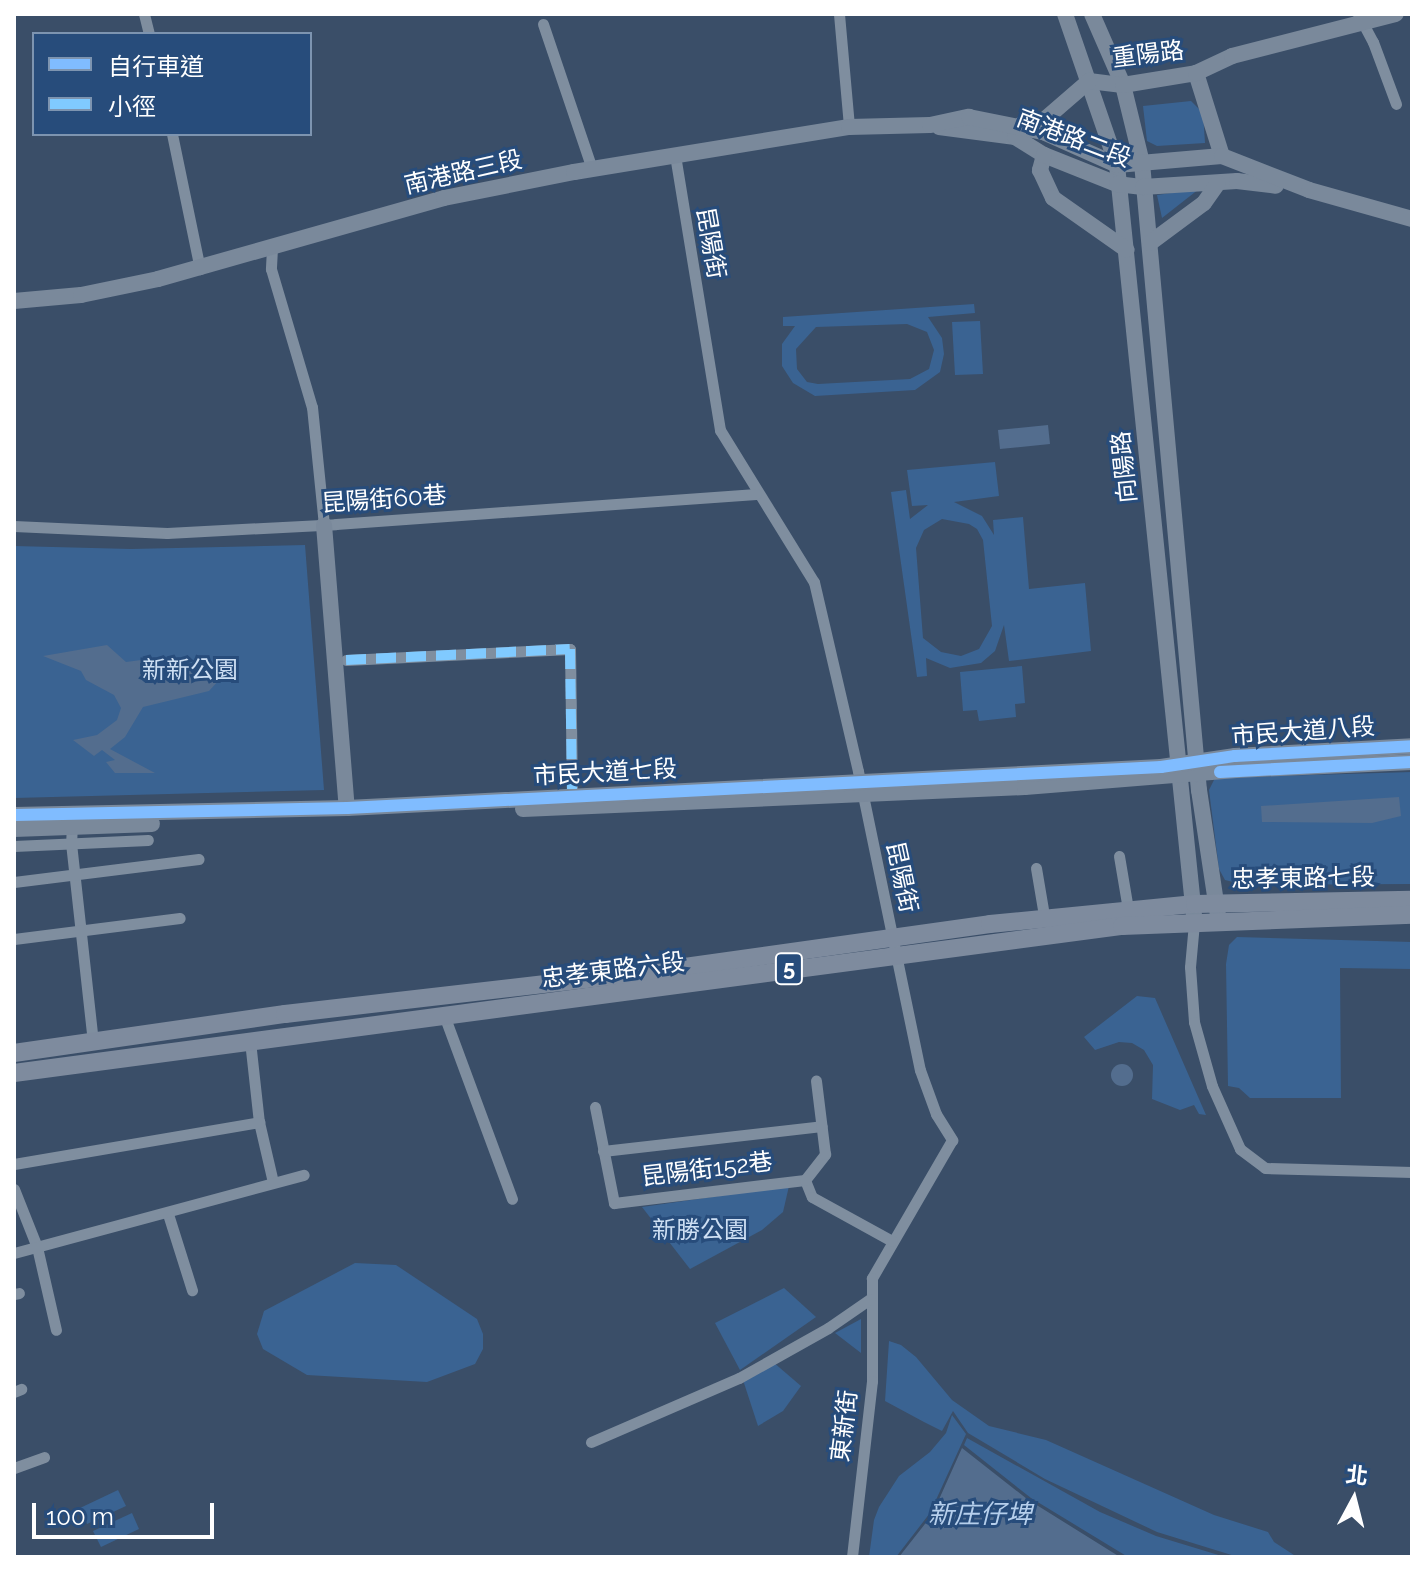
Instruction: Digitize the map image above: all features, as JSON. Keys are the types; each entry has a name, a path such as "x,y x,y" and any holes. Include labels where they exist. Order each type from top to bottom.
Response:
{"main road":[{"name":"向陽路","path":"1065,14 1117,165 1194,913"},
{"name":"向陽路","path":"1092,14 1123,85 1142,163 1197,768 1218,913"},
{"name":"重陽路","path":"1089,81 1123,85 1196,73 1232,56 1360,19 1396,14"},
{"path":"1196,73 1222,156"},
{"path":"1015,125 1044,120 1089,81"},
{"name":"南港路二段","path":"930,125 969,117 1015,125 1043,132 1117,165 1222,156 1309,190 1412,219"},
{"name":"南港路三段","path":"14,301 81,295 200,269 444,198 592,169 849,127 930,125"},
{"name":"南港路二段","path":"930,125 1015,137 1044,155 1117,184 1143,187 1237,181 1309,190"},
{"path":"1044,155 1040,170 1053,198 1127,250"},
{"path":"1150,243 1204,203 1218,183"},
{"path":"324,525 347,808"},
{"name":"市民大道八段","path":"1197,768 1235,756 1412,746"},
{"name":"市民大道八段","path":"1197,768 1412,762"},
{"name":"市民大道七段","path":"14,829 861,788 1197,768"},
{"name":"市民大道七段","path":"14,815 71,828 572,795 861,788"},
{"name":"忠孝東路七段","path":"1218,913 1412,900"},
{"name":"忠孝東路六段","path":"14,1073 724,981 990,924 1045,921 1128,909 1194,913"},
{"name":"忠孝東路七段","path":"1194,913 1412,915"},
{"name":"忠孝東路六段","path":"14,1053 285,1014 895,946 1122,926 1194,913"}],"street":[{"path":"839,14 849,127"},
{"path":"1360,19 1396,104"},
{"path":"543,24 592,169"},
{"path":"172,136 200,269"},
{"name":"昆陽街","path":"675,155 716,417 734,458 814,582 922,1078 936,1114 952,1140 872,1278 870,1299"},
{"path":"272,248 271,269 312,407 324,525"},
{"name":"昆陽街60巷","path":"14,526 167,533 756,494"},
{"path":"346,660 570,649 572,795"},
{"path":"71,828 93,1041"},
{"path":"14,846 71,828 148,840"},
{"path":"1119,856 1128,909"},
{"path":"14,882 199,859"},
{"path":"1036,868 1045,921"},
{"path":"1194,913 1190,967 1194,1022 1212,1086 1240,1149 1265,1168 1412,1172"},
{"path":"14,939 180,918"},
{"path":"444,1015 512,1199"},
{"path":"250,1041 259,1122 273,1182"},
{"path":"816,1081 825,1154 805,1180 812,1197 892,1241"},
{"path":"595,1107 603,1151 822,1126"},
{"path":"14,1164 259,1122"},
{"name":"昆陽街152巷","path":"603,1151 614,1203 805,1180"},
{"path":"14,1253 304,1175"},
{"path":"14,1189 37,1247 56,1330"},
{"path":"168,1214 192,1290"},
{"path":"591,1442 739,1378 828,1328 870,1299"},
{"name":"東新街","path":"852,1557 872,1381 875,1326 870,1299"},
{"path":"14,1468 44,1457"}],"green space":[{"path":"1191,101 1203,113 1205,143 1157,146 1147,141 1143,106"},
{"path":"1199,189 1162,218 1157,195"},
{"path":"974,304 975,313 928,317 942,338 944,354 940,372 915,390 815,396 793,383 782,366 782,344 795,326 783,326 783,317","holes":["907,324 927,332 934,350 929,369 910,379 818,384 807,382 797,369 796,349 816,327"]},
{"path":"980,321 983,374 955,375 952,322"},
{"path":"995,462 999,496 954,502 982,516 994,535 993,520 1023,517 1029,589 1085,583 1091,651 1009,661 1004,625 995,651 981,663 950,668 926,658 927,676 917,677 891,492 906,490 910,519 928,505 912,506 907,470","holes":["942,519 969,524 977,529 983,540 992,626 979,649 961,656 941,652 923,638 916,548 924,530"]},
{"name":"新新公園","path":"305,545 324,790 14,798 14,546 131,549"},
{"path":"1022,666 1025,703 1015,704 1016,717 979,721 977,710 963,711 960,672"},
{"path":"1412,772 1412,884 1245,885 1225,880 1219,869 1209,790 1215,778"},
{"path":"1237,937 1412,942 1412,969 1340,968 1341,1098 1250,1098 1239,1088 1228,1086 1226,964 1229,945"},
{"path":"1137,996 1155,998 1206,1115 1199,1114 1194,1105 1180,1110 1152,1099 1153,1065 1144,1050 1132,1043 1119,1042 1095,1050 1084,1037"},
{"name":"新勝公園","path":"789,1186 783,1212 762,1230 690,1269 642,1207"},
{"path":"355,1263 396,1265 477,1319 483,1334 483,1349 475,1364 427,1382 307,1375 263,1349 257,1334 264,1311"},
{"path":"784,1288 816,1317 740,1370 715,1323"},
{"path":"861,1319 861,1353 835,1333"},
{"path":"889,1341 901,1345 916,1357 952,1400 989,1426 1046,1440 1214,1515 1268,1532 1274,1542 1297,1557 1238,1557 1157,1532 1045,1479 968,1433 953,1411 942,1431 924,1422 885,1401"},
{"path":"773,1362 801,1386 783,1411 758,1426 743,1380"},
{"path":"952,1415 966,1434 930,1513 896,1557 869,1557 879,1507 899,1476 930,1452 946,1433"},
{"path":"967,1438 1100,1512 1156,1536 1225,1557 1128,1557 1031,1498 964,1445"},
{"path":"118,1490 126,1506 87,1524 80,1508"},
{"path":"132,1513 139,1529 101,1547 93,1531"}],"water":[{"path":"1048,425 1050,444 1000,449 998,430"},
{"path":"107,645 126,662 141,660 151,669 168,666 219,673 221,678 209,691 143,707 125,737 110,749 155,773 115,773 106,762 115,760 102,750 94,756 73,740 97,735 117,720 121,708 114,695 86,680 81,671 43,656"},
{"path":"1399,797 1401,816 1372,823 1262,822 1261,806"},
{"path":"1122,1064 1130,1067 1133,1075 1130,1083 1122,1086 1114,1083 1111,1075 1114,1067"},
{"name":"新庄仔埤","path":"962,1448 1027,1499 1120,1557 899,1557 932,1515"}],"marked path":[{"path":"346,660 570,649 572,795"}],"cycle path":[{"path":"14,815 347,808 1161,767 1235,756 1412,746"},
{"path":"1220,772 1412,762"}]}
